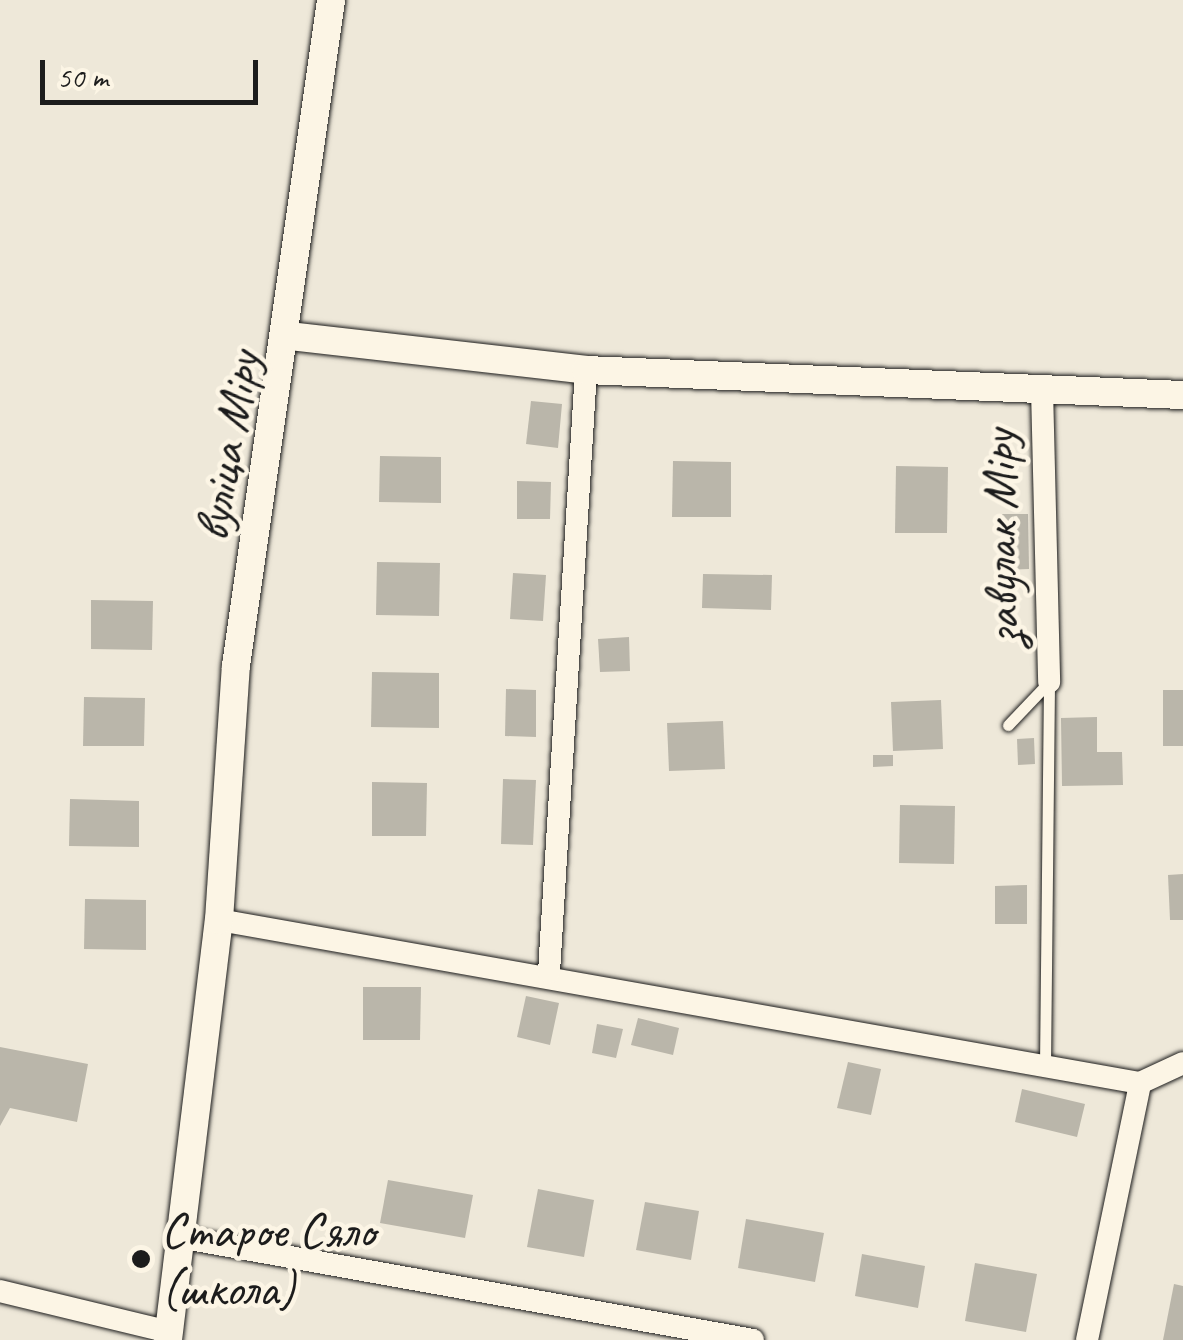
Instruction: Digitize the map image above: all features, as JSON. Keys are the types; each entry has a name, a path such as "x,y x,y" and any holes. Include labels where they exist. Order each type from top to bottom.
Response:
{"street":[{"path":"288,336 331,0"},
{"name":"вуліца Міру","path":"168,1336 184,1238 219,920 236,666 288,336 586,370 1183,395"},
{"path":"548,972 586,370"},
{"name":"завулак Міру","path":"1042,389 1049,682"},
{"path":"219,920 548,972 1140,1083 1183,1063"},
{"path":"1087,1340 1140,1083"},
{"path":"184,1238 754,1340"},
{"path":"0,1292 168,1336"}],"lane":[{"path":"1008,725 1049,682"},
{"path":"1045,1066 1049,682"}],"building":[{"path":"531,401 562,404 558,448 526,444"},
{"path":"380,456 441,457 441,503 379,502"},
{"path":"673,461 731,462 731,517 672,517"},
{"path":"896,466 948,467 947,533 895,533"},
{"path":"517,481 551,482 550,519 517,519"},
{"path":"1002,514 1028,514 1029,569 1003,570"},
{"path":"377,562 440,563 439,616 376,615"},
{"path":"513,573 546,575 543,621 510,619"},
{"path":"703,574 772,575 771,610 702,608"},
{"path":"91,600 153,601 152,650 91,649"},
{"path":"629,637 630,671 600,672 598,639"},
{"path":"372,672 439,673 439,728 371,727"},
{"path":"506,689 536,690 536,737 505,736"},
{"path":"1163,690 1183,690 1183,746 1163,746"},
{"path":"84,697 145,698 144,746 83,746"},
{"path":"941,700 943,749 893,751 891,702"},
{"path":"1097,717 1097,752 1122,752 1123,785 1062,786 1061,718"},
{"path":"723,721 725,769 669,771 667,723"},
{"path":"1034,738 1035,764 1018,765 1017,739"},
{"path":"873,755 893,755 893,766 873,767"},
{"path":"503,779 536,780 533,845 501,844"},
{"path":"372,782 427,783 426,836 372,836"},
{"path":"70,799 139,801 139,847 69,846"},
{"path":"900,805 955,806 954,864 899,863"},
{"path":"1183,874 1183,920 1170,920 1168,875"},
{"path":"1027,885 1027,924 995,924 995,886"},
{"path":"85,899 146,900 146,950 84,949"},
{"path":"363,987 421,987 420,1040 363,1040"},
{"path":"526,996 559,1003 550,1045 517,1037"},
{"path":"638,1018 679,1028 673,1055 631,1045"},
{"path":"597,1024 623,1029 616,1058 592,1053"},
{"path":"0,1047 88,1064 77,1122 10,1108 0,1126"},
{"path":"848,1062 881,1069 871,1115 837,1108"},
{"path":"1022,1089 1085,1104 1077,1137 1015,1122"},
{"path":"388,1180 473,1195 465,1238 380,1223"},
{"path":"538,1189 594,1200 584,1257 527,1247"},
{"path":"645,1202 699,1211 691,1260 636,1250"},
{"path":"746,1219 824,1233 815,1282 738,1268"},
{"path":"862,1254 925,1266 918,1308 855,1296"},
{"path":"975,1263 1037,1274 1026,1332 965,1321"},
{"path":"1174,1284 1183,1286 1183,1340 1163,1340"}],"place":[{"name":"Старое Сяло (школа)","path":"141,1259"}]}
